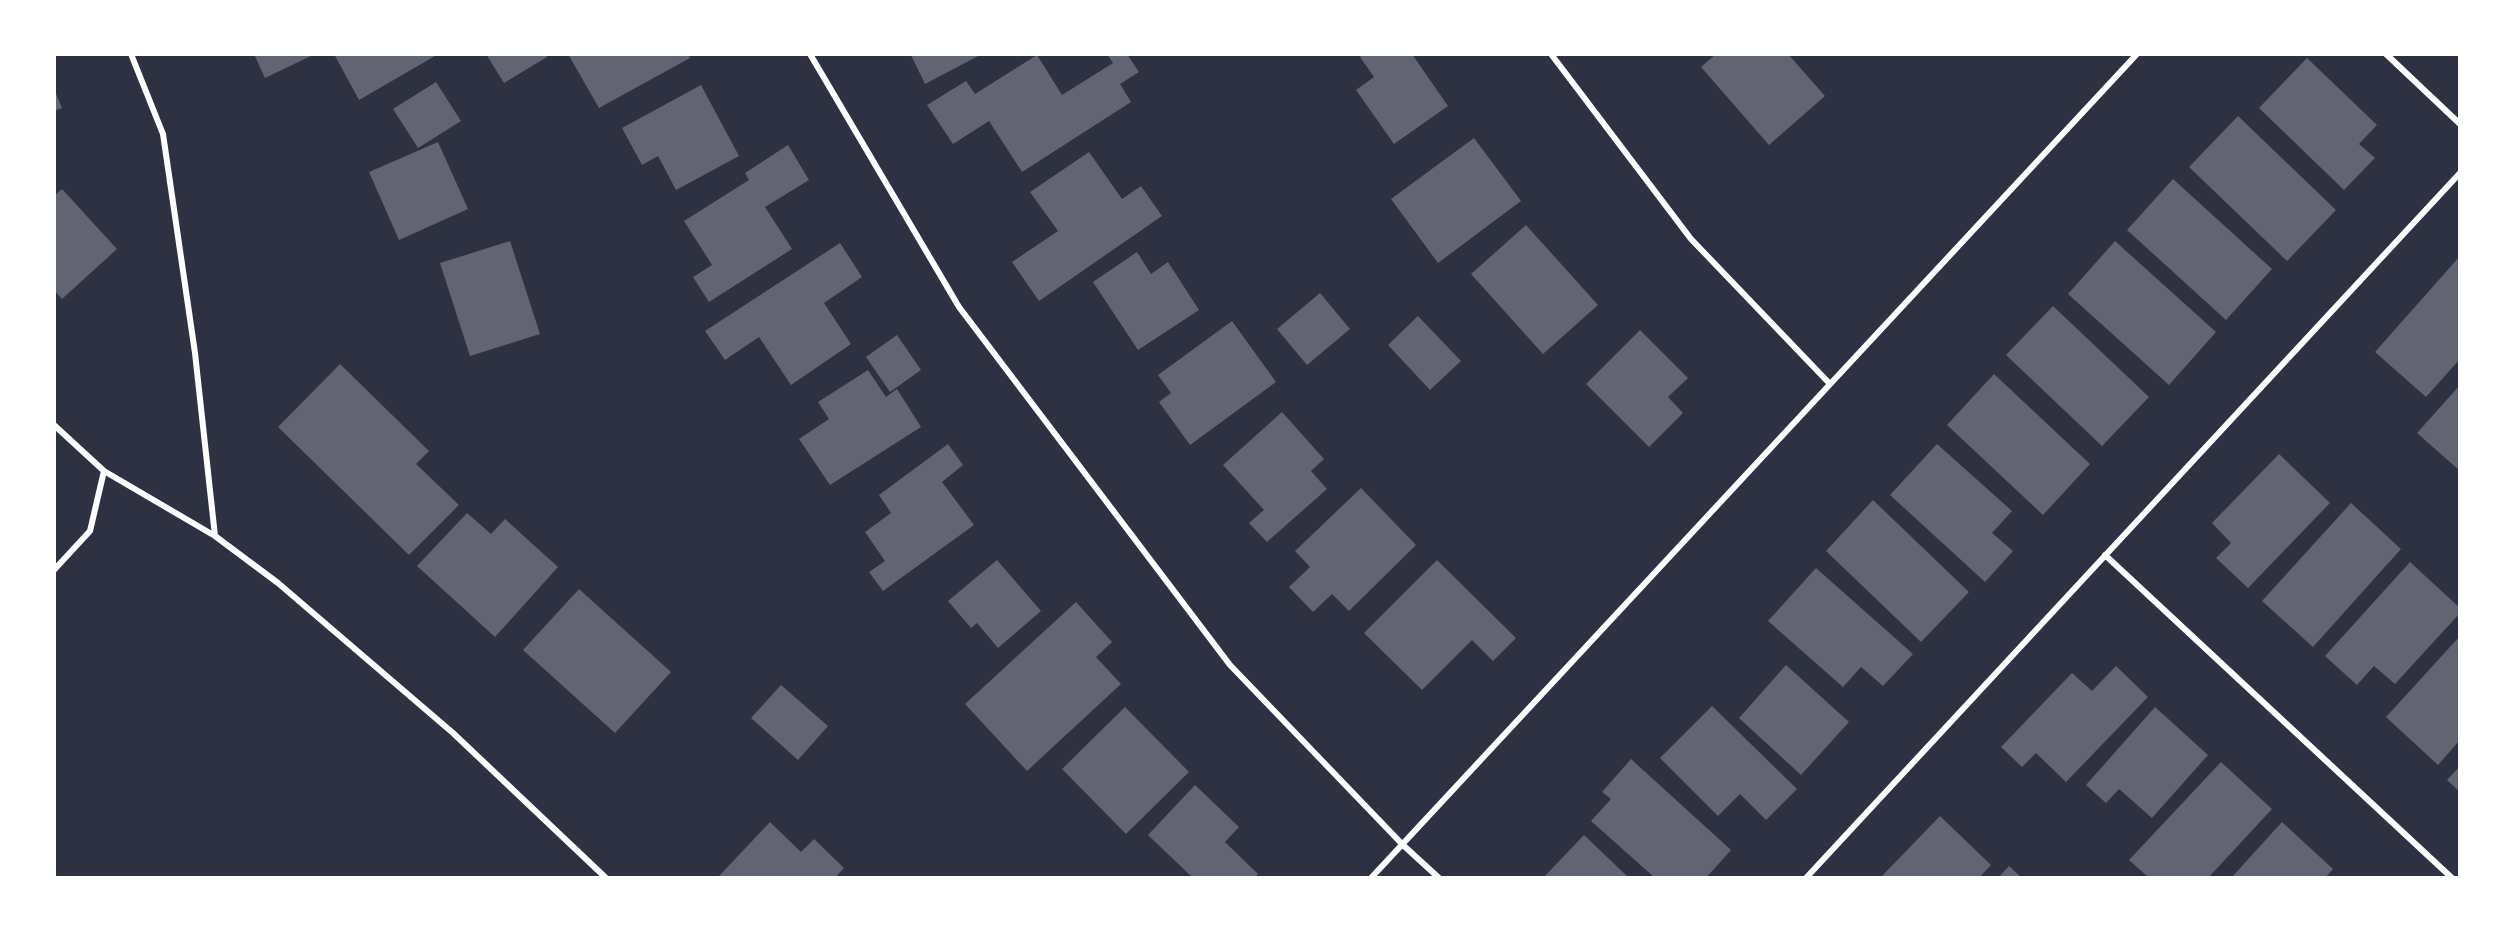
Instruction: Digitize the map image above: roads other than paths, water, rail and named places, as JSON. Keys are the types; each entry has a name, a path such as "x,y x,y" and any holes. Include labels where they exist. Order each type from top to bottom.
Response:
{"street":[{"path":"131,54 163,134 195,353 215,536"},
{"path":"810,54 959,307 1230,665 1403,845 1438,878"},
{"path":"1551,54 1691,239 1830,384"},
{"path":"1371,878 2137,54"},
{"path":"2386,54 2460,124"},
{"path":"1806,878 2460,173"},
{"path":"54,425 104,471 215,536 278,583 453,733 606,878"},
{"path":"54,570 90,531 104,471"},
{"path":"2105,555 2452,878"}]}
